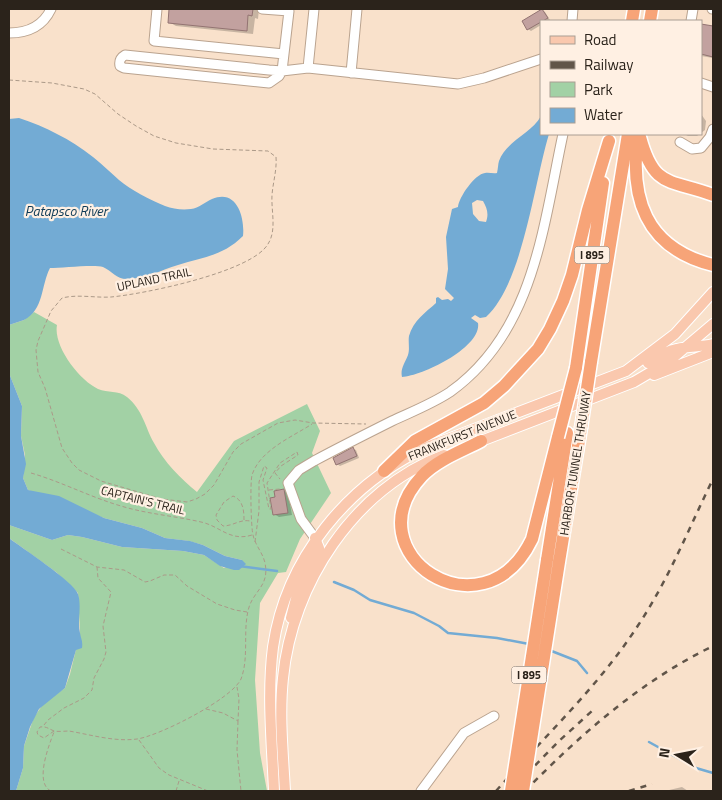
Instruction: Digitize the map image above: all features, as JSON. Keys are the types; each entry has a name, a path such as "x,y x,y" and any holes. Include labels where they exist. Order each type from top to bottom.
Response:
{"highway":[{"name":"HARBOR TUNNEL THRUWAY","path":"511,791 553,561 581,428 628,135"},
{"path":"639,135 645,154 655,172 668,182 707,189 713,195"},
{"path":"639,135 635,171 637,188 644,214 660,237 672,247 713,265"},
{"path":"384,471 415,441 484,403 504,386 538,349 563,301 572,275 609,137"},
{"name":"I 895","path":"562,435 576,368 609,137"},
{"name":"HARBOR TUNNEL THRUWAY","path":"523,791 553,561 562,435"},
{"path":"481,441 430,469 414,486 402,515 403,540 411,557 430,575 455,585 480,583 496,579 506,574 525,554 532,539 562,435"}],"main road":[{"name":"FRANKFURST AVENUE","path":"274,791 270,704 274,646 279,617 289,588 315,538 352,497 384,471 427,446 626,371 675,334 713,292"},
{"name":"FRANKFURST AVENUE","path":"285,791 281,704 283,675 291,638 305,595 315,572 346,528 371,502 391,485 414,470 432,460 634,382 668,362 687,348 713,324"},
{"path":"626,371 645,365 666,352 713,344"},
{"path":"634,382 671,370 713,352"},
{"path":"291,638 291,619 296,596 319,548 315,538 332,538 346,528"}],"lane":[{"path":"9,33 29,31 38,26 51,9"},
{"path":"158,9 154,41 284,54"},
{"path":"262,9 289,11 282,71 279,76 269,83 124,68 120,66 121,58 125,55 282,71 308,68 458,84 484,78 540,59"},
{"path":"308,68 314,9"},
{"path":"351,73 357,9"},
{"path":"680,142 692,149 701,148 713,129"},
{"path":"315,538 301,519 288,483 299,470 449,392 484,361 502,338 515,316 529,284 563,135"},
{"path":"421,791 464,733 494,716"}],"path":[{"name":"UPLAND TRAIL","path":"9,80 52,83 84,89 95,94 118,114 136,126 154,136 176,143 213,149 268,151 276,157 272,202 272,234 269,243 257,256 214,274 172,286 112,297 62,298 51,311 38,342 36,359 62,448 72,463 88,475 101,481 162,499 188,502 196,500 214,485 233,452 251,437 287,420 313,424"},
{"path":"241,791 237,750 239,699 237,686 243,669 247,612 253,598 266,578 265,562 252,535 252,475 266,454 313,424 367,424"},
{"path":"255,542 258,534 259,482 264,466 267,468 263,480 269,509 271,509 267,483 280,463 297,452 298,455 281,466 275,473 278,476"},
{"name":"CAPTAIN'S TRAIL","path":"31,472 87,495 123,507 198,521 229,535 240,537 252,535"},
{"path":"268,491 281,489"},
{"path":"244,520 243,506 236,496 224,502 216,516 223,526 244,520 252,521"},
{"path":"61,549 97,567 124,570 145,582 164,574 175,575 187,586 217,604 247,612"},
{"path":"54,731 48,736 41,738 37,732 40,726 44,726 55,714 89,694 106,652 103,626 110,592 98,578 97,567"},
{"path":"44,726 54,731 63,730 111,739 139,739 153,735 206,709 237,686"},
{"path":"206,709 223,712 238,721"},
{"path":"50,791 47,790 44,784 44,763 54,731"},
{"path":"139,739 159,768 169,775 208,791"},
{"path":"176,791 180,780"}],"green space":[{"path":"34,312 57,325 59,343 63,352 83,378 98,389 120,393 137,407 154,443 163,457 179,476 197,492 234,441 307,404 320,431 312,453 331,493 300,539 286,572 278,573 260,603 255,680 260,753 267,791 16,791 23,768 24,746 34,717 44,703 65,688 80,633 78,593 56,572 9,538 9,525 52,540 68,535 122,547 183,551 204,555 224,568 242,560 225,556 203,545 189,541 165,538 142,528 104,518 28,490 23,478 25,455 21,436 22,406 9,373 9,325 24,320"}],"water":[{"name":"Patapsco River","path":"19,118 39,125 67,139 93,157 129,187 165,206 191,209 212,199 228,198 233,201 241,213 243,236 220,252 134,279 120,278 99,266 50,268 39,304 35,310 24,320 9,325 9,119"},
{"path":"540,118 540,135 549,135 526,231 509,281 499,301 486,317 480,318 475,315 471,318 478,323 477,332 461,350 449,359 423,372 402,377 402,369 409,353 409,336 413,326 436,303 436,298 451,301 454,298 445,289 448,269 446,237 452,209 458,207 464,192 477,177 485,173 497,173 502,154","holes":["477,200 483,201 486,206 486,222 479,221 473,214 472,203"]},
{"path":"9,373 22,406 21,436 26,464 23,478 28,490 59,496 104,518 142,528 165,538 190,541 203,545 225,556 242,560 246,564 239,570 234,570 220,566 204,555 183,551 122,547 68,535 52,540 9,525"},
{"path":"9,538 57,573 74,588 79,599 79,628 82,644 82,648 76,650 65,688 39,709 30,727 24,746 23,768 16,791 9,791"}],"building":[{"path":"169,9 253,9 252,16 248,15 247,31 168,23"},
{"path":"542,9 548,18 540,20 540,23 527,30 522,21"},
{"path":"702,24 713,26 713,57 702,54"},
{"path":"353,447 357,456 336,465 333,458"},
{"path":"284,489 288,513 273,515 270,498 275,497 274,491"}],"waterway":[{"path":"239,566 277,571"},
{"path":"334,582 354,590 370,600 414,613 448,633 497,638 529,644"},
{"path":"549,650 577,661 587,673"},
{"path":"649,742 696,768 713,773"}],"railway":[{"path":"496,791 570,712 605,671 637,627 669,573 713,479"},
{"path":"525,791 568,749 613,710 661,675 713,646"},
{"path":"510,791 559,741 592,711"},
{"path":"629,791 652,784"}]}
